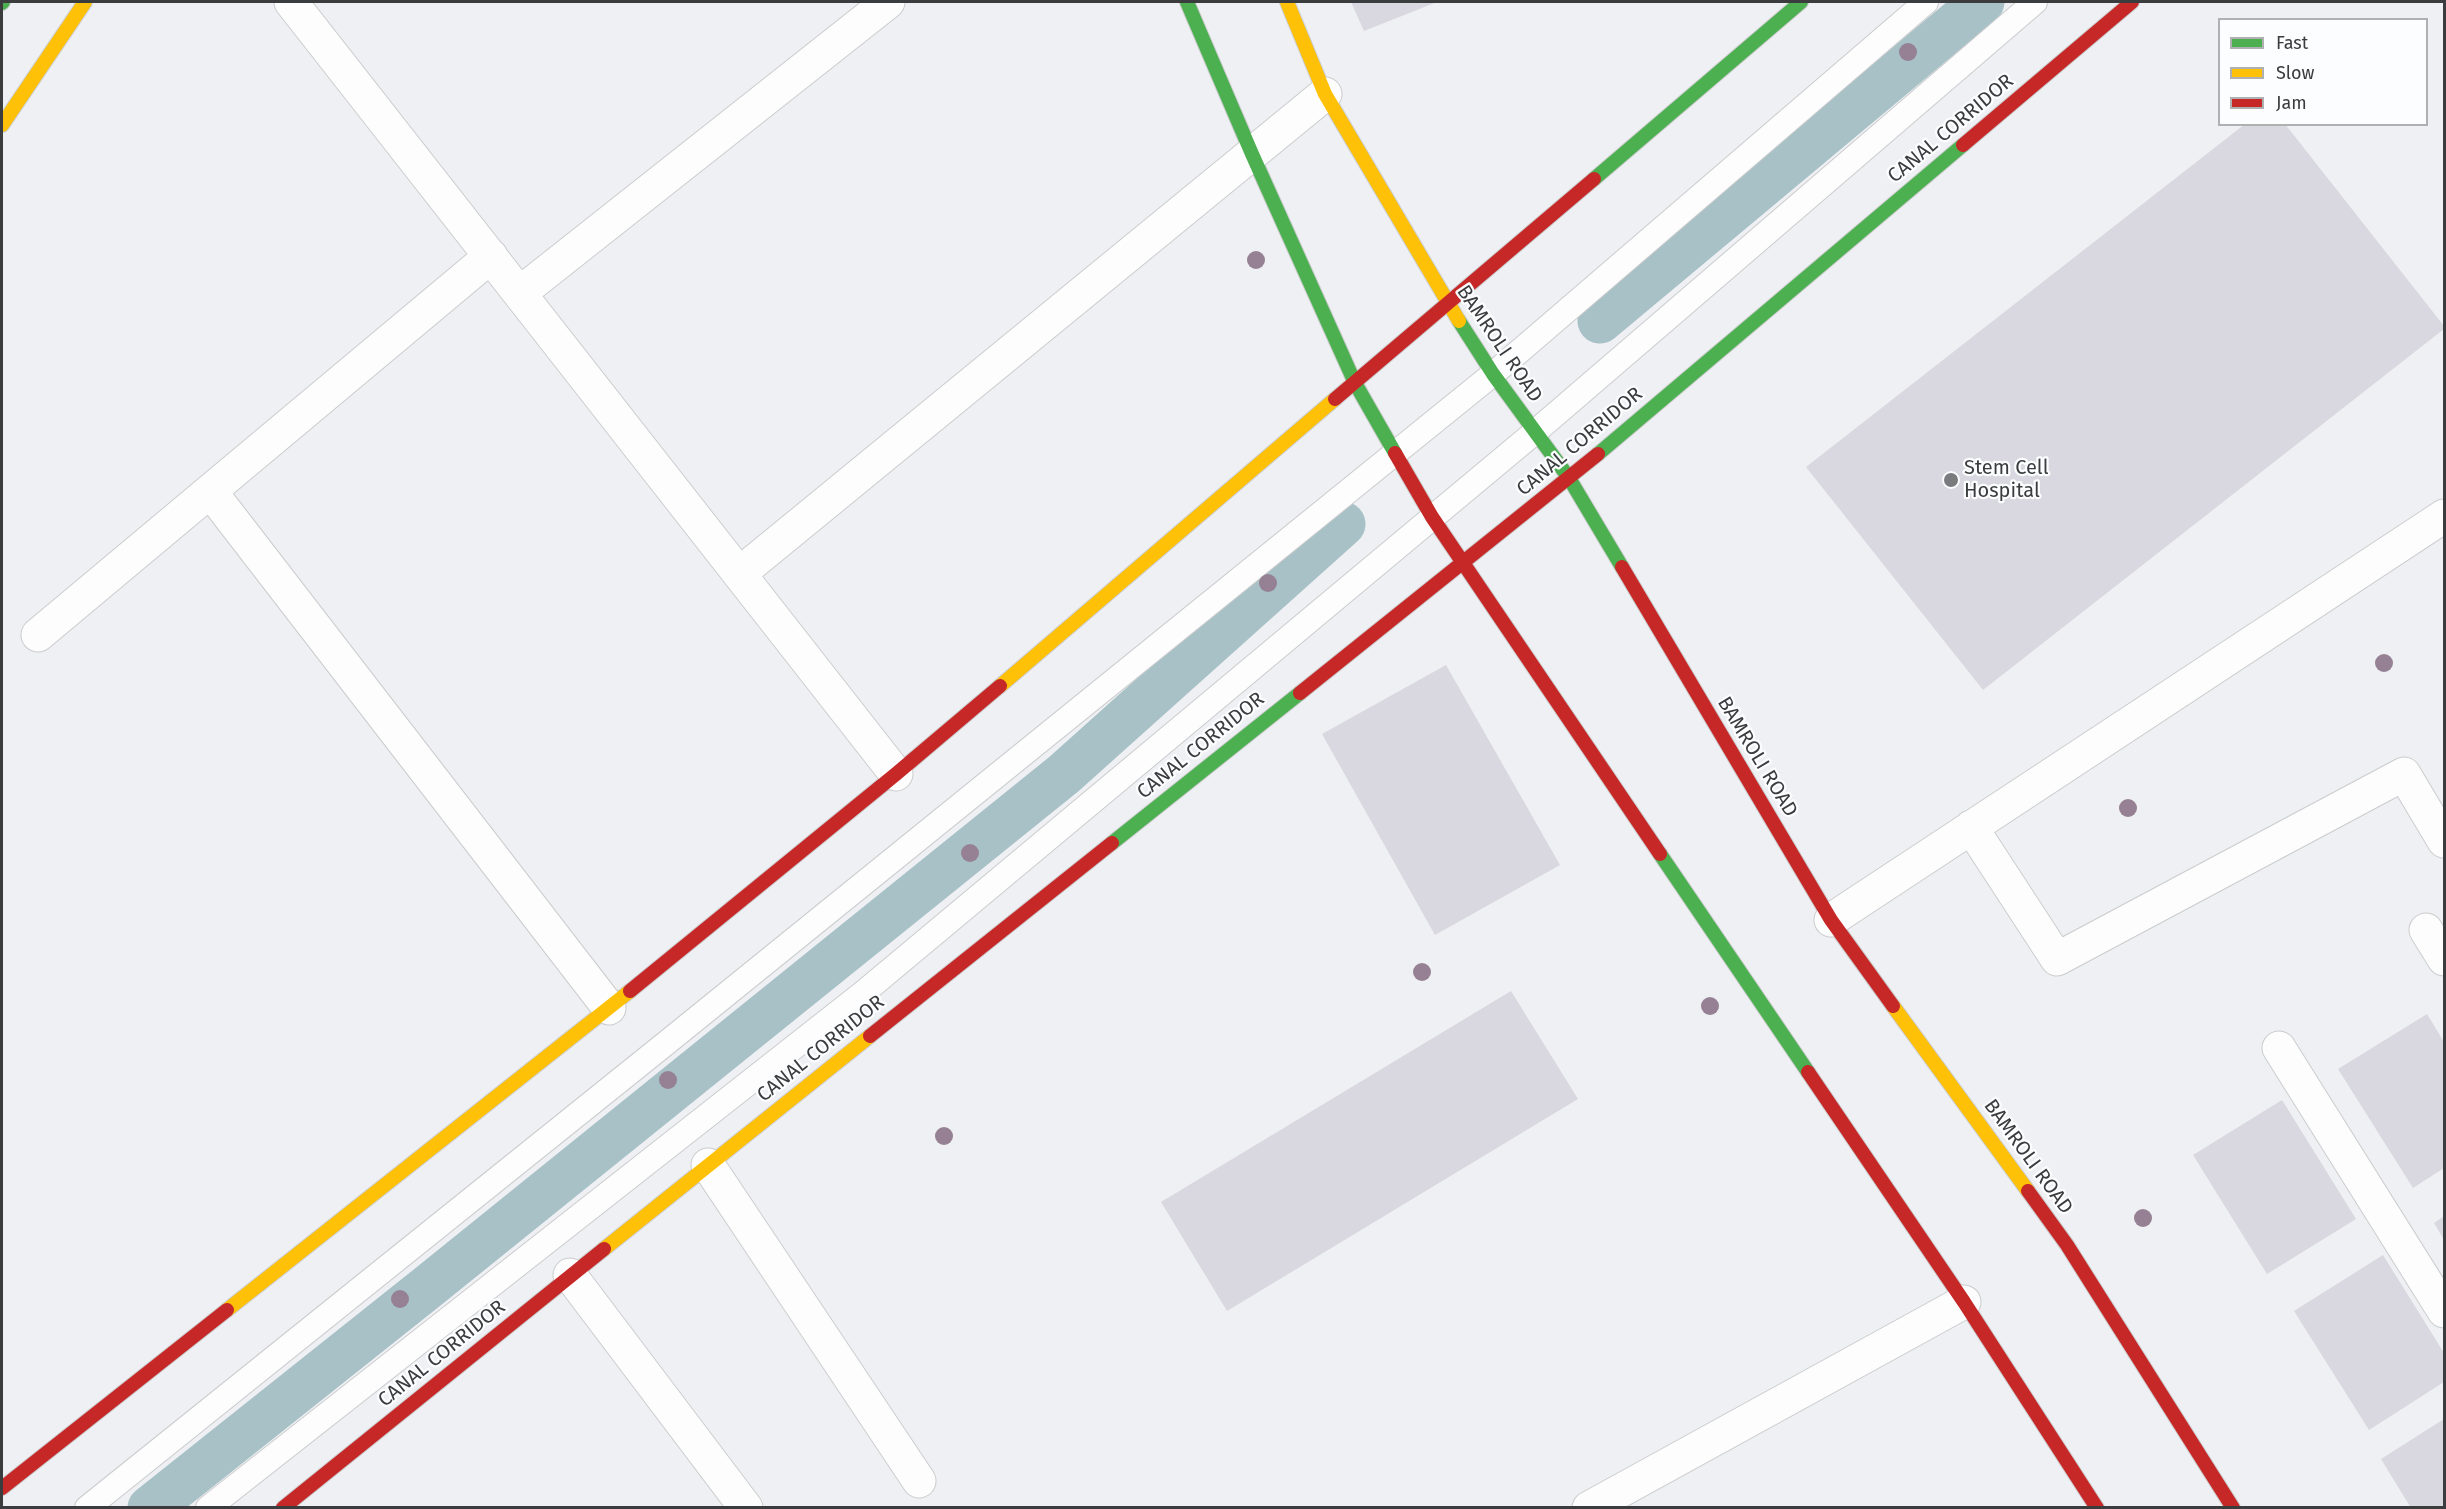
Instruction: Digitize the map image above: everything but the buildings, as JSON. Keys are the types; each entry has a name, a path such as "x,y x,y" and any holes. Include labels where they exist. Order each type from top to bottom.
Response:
{"street":[{"path":"2,125 85,2"},
{"path":"291,2 896,774"},
{"path":"520,293 888,2"},
{"path":"1186,2 1251,154 1355,383 1432,518 1964,1302 2097,1508"},
{"name":"BAMROLI ROAD","path":"1287,2 1326,94 1448,304 1492,374 1569,478 1831,920 2067,1245 2234,1508"},
{"name":"CANAL CORRIDOR","path":"283,1508 570,1275 1569,478 2132,2"},
{"path":"2,1488 609,1008 896,774 1448,304 1790,6"},
{"path":"739,574 1326,94"},
{"path":"38,635 491,256"},
{"path":"210,491 609,1008"},
{"path":"1831,920 2445,516"},
{"path":"1971,828 2057,959 2404,774 2445,841"},
{"path":"2426,930 2445,959"},
{"path":"2279,1048 2445,1311"},
{"path":"708,1165 919,1481"},
{"path":"570,1275 746,1508"},
{"path":"1589,1508 1964,1302"}],"lane":[{"path":"87,1508 655,1052 1492,374 1926,2"},
{"path":"208,1508 863,993 1535,432 2035,2"}],"waterway":[{"path":"1600,321 1982,2"},
{"path":"150,1508 1064,774 1343,524"}],"traffic: fast":[{"path":"1187,2 1252,154 1355,383 1395,453"},
{"path":"1594,179 1801,2"},
{"path":"1598,454 1963,145"},
{"path":"1459,321 1493,374 1569,478 1622,567"},
{"path":"1112,843 1300,693"},
{"path":"1660,854 1808,1072"}],"traffic: slow":[{"path":"2,125 85,2"},
{"path":"1287,2 1325,94 1459,321"},
{"path":"1000,686 1335,399"},
{"path":"227,1310 630,991"},
{"path":"1893,1006 2028,1191"},
{"path":"604,1249 870,1036"}],"traffic: jam":[{"path":"1963,145 2132,2"},
{"path":"1335,399 1594,179"},
{"path":"1395,453 1432,517 1660,854"},
{"path":"1300,693 1598,454"},
{"path":"1622,567 1831,920 1893,1006"},
{"path":"630,991 1000,686"},
{"path":"870,1036 1112,843"},
{"path":"1808,1072 1964,1302 2097,1508"},
{"path":"2028,1191 2067,1245 2233,1508"},
{"path":"283,1508 604,1249"},
{"path":"2,1488 227,1310"}],"place":[{"name":"Stem Cell Hospital","path":"1951,480"}]}
